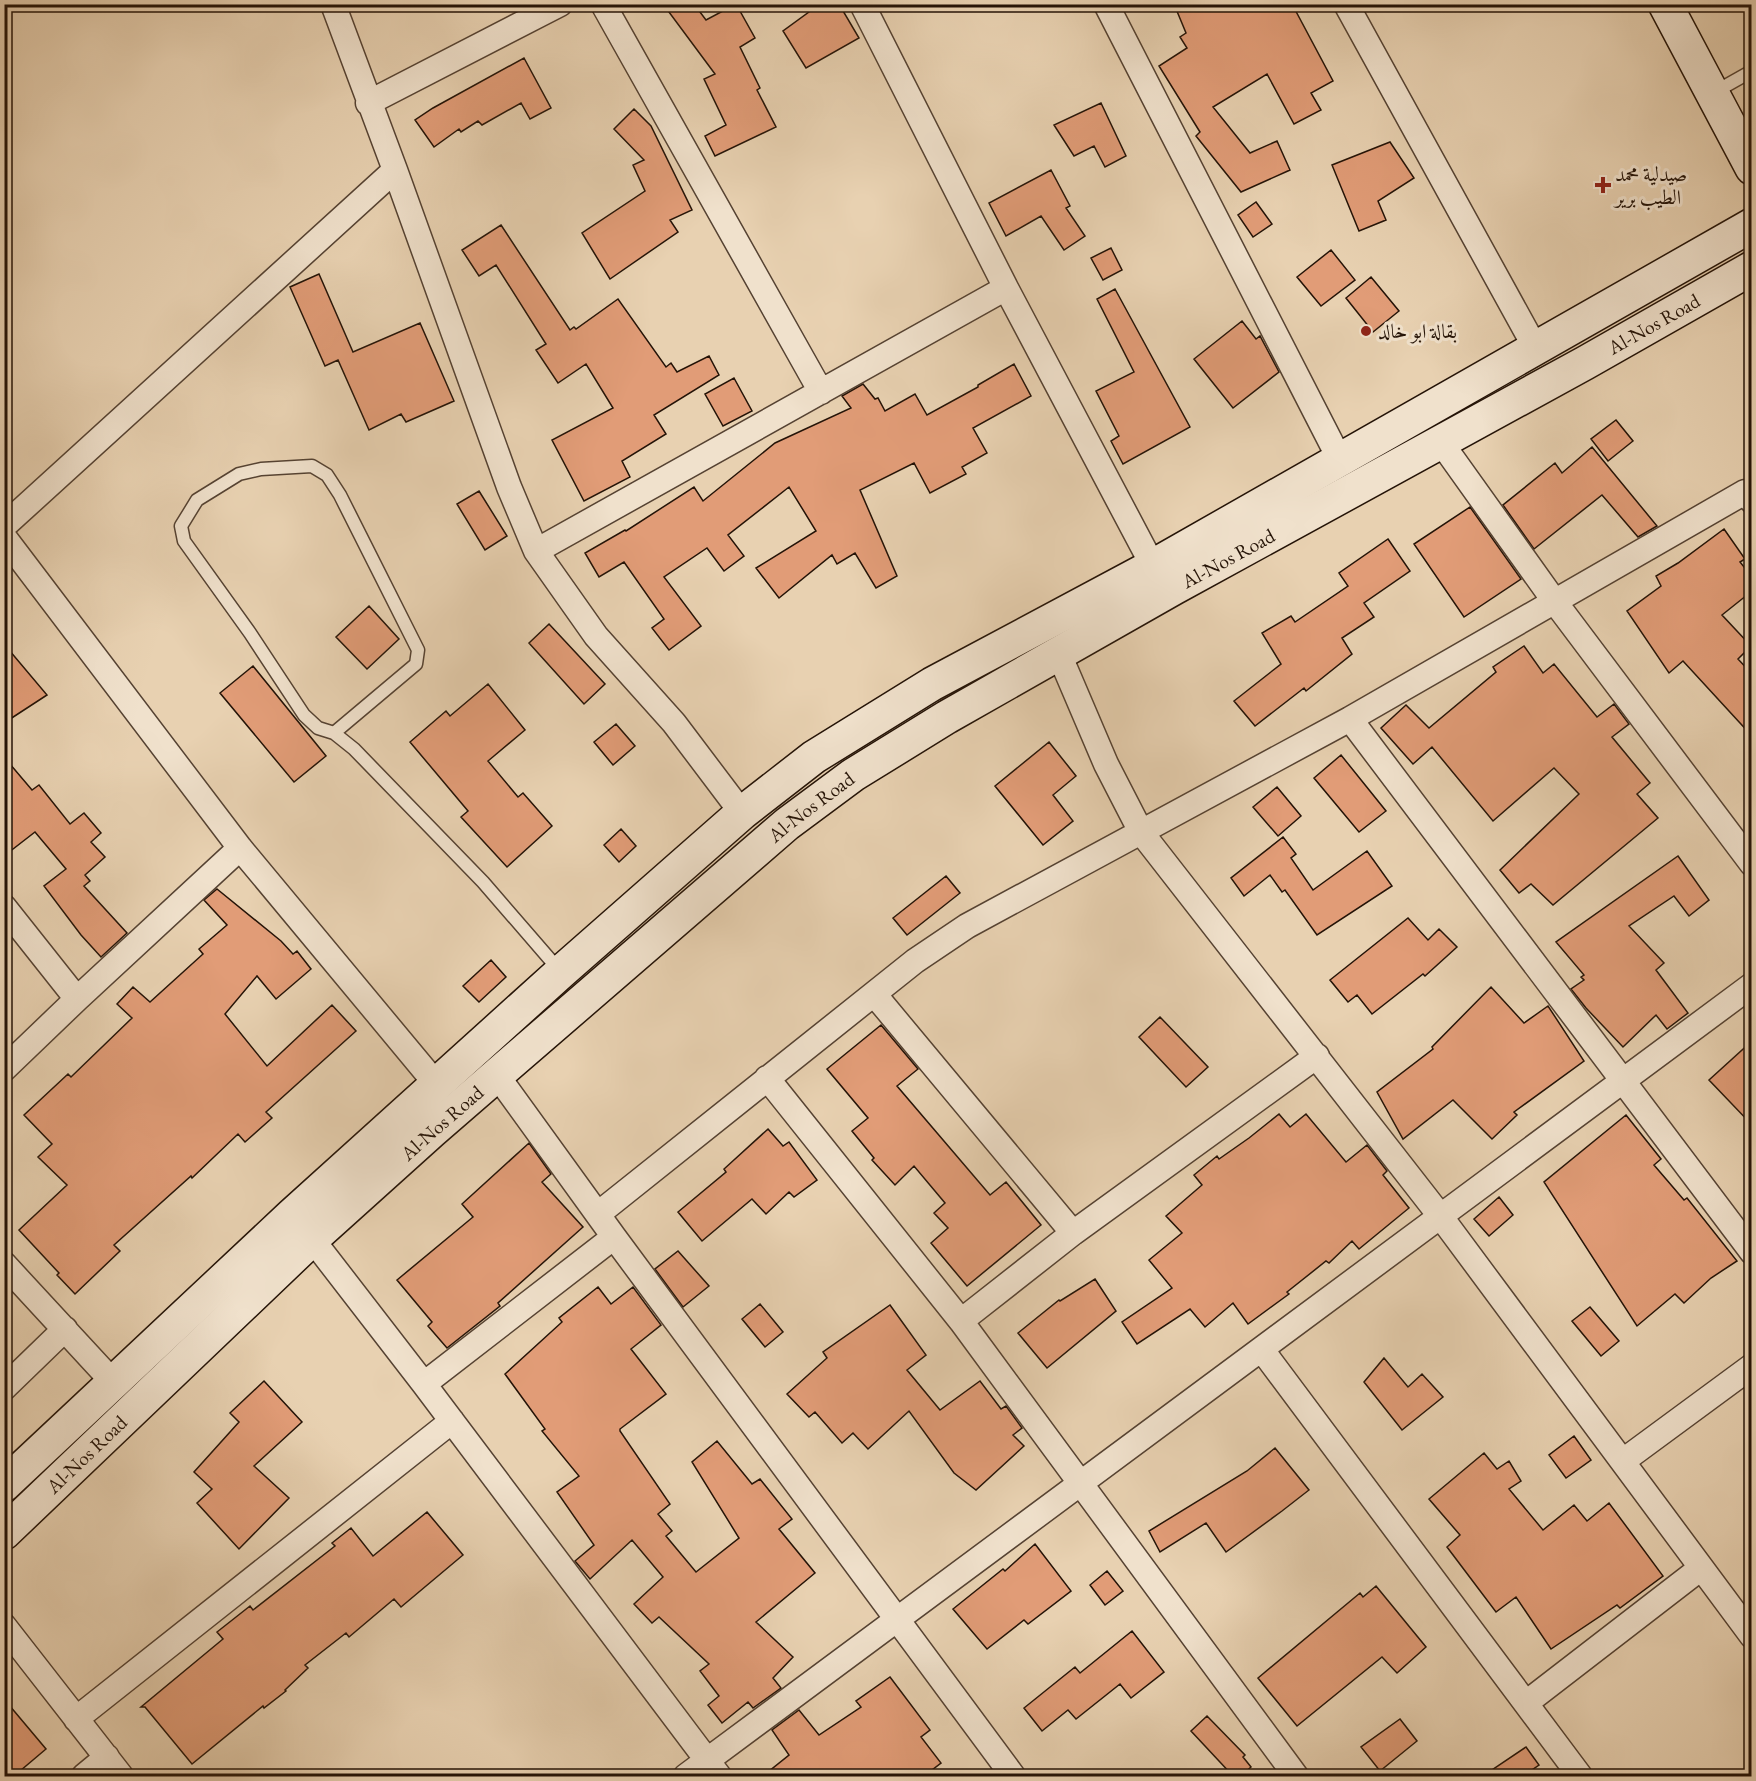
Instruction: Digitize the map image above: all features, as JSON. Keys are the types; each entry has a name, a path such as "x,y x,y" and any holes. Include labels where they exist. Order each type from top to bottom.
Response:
{"main road":[{"path":"1665,4 1752,168"},
{"name":"Al-Nos Road","path":"4,1485 292,1215 561,972 742,813 814,757 932,684 1153,566 1752,225"},
{"name":"Al-Nos Road","path":"4,1533 312,1239 496,1074 787,824 853,775 947,717 1184,582 1586,363 1752,268"}],"street":[{"path":"333,4 505,476 536,551 596,636 674,723 742,813"},
{"path":"368,103 560,4"},
{"path":"603,4 821,392"},
{"path":"862,4 1006,288 1153,566"},
{"path":"1106,4 1340,460"},
{"path":"1346,4 1536,349"},
{"path":"4,526 395,170"},
{"path":"536,551 1006,288"},
{"path":"1440,441 1555,602 1752,864"},
{"path":"598,1214 915,961 967,926 1350,719 1749,494"},
{"path":"4,537 240,848 437,1085"},
{"path":"1059,654 1106,764 1141,831 1441,1216 1752,1636"},
{"path":"1350,719 1752,1252"},
{"path":"4,1069 240,848"},
{"path":"4,907 77,999"},
{"path":"686,1776 713,1769 897,1621 1752,986"},
{"path":"874,994 1073,1233"},
{"path":"961,1321 1073,1233 1317,1056"},
{"path":"496,1074 1013,1776"},
{"path":"767,1078 961,1321 1296,1776"},
{"path":"424,1384 614,1237"},
{"path":"312,1239 452,1421 713,1769"},
{"path":"4,1264 113,1382"},
{"path":"4,1388 64,1329"},
{"path":"1262,1350 1580,1776"},
{"path":"1623,1461 1752,1366"},
{"path":"76,1719 452,1421"},
{"path":"1526,1703 1701,1568"},
{"path":"4,1626 122,1776"},
{"path":"84,1776 106,1757"}],"lane":[{"path":"1712,94 1752,71"},
{"path":"334,733 416,664 418,650 340,495 327,475 312,466 239,474 197,500 181,525 184,541 250,633 304,715 318,728 334,733 354,749 483,882 561,972"}],"building":[{"path":"663,4 694,4 706,20 736,4 755,38 740,47 760,88 757,90 776,127 715,156 705,136 726,125 704,79 715,74"},
{"path":"820,4 839,4 859,38 806,68 783,31"},
{"path":"1174,4 1292,4 1333,81 1311,93 1321,110 1294,124 1267,74 1213,107 1250,153 1277,141 1290,170 1241,192 1196,136 1200,132 1159,66 1187,48 1180,37 1186,33"},
{"path":"524,58 551,108 530,119 521,103 482,125 478,121 461,132 459,129 434,147 415,120"},
{"path":"1101,103 1126,156 1105,167 1094,146 1074,156 1054,125"},
{"path":"634,109 651,126 692,210 670,220 678,232 610,279 582,233 645,191 633,165 644,160 614,129"},
{"path":"1390,142 1414,178 1378,201 1386,220 1359,231 1332,165"},
{"path":"1051,170 1070,206 1066,208 1085,236 1064,250 1041,216 1006,236 989,203"},
{"path":"1256,202 1272,224 1253,237 1238,215"},
{"path":"501,225 570,330 574,327 576,329 618,299 666,367 671,363 677,372 709,356 719,375 654,415 666,434 622,461 630,477 584,501 552,440 613,408 586,364 558,383 536,350 546,344 496,265 479,276 462,250"},
{"path":"1111,248 1122,270 1103,280 1091,258"},
{"path":"1331,250 1355,280 1321,306 1297,277"},
{"path":"319,274 353,352 420,323 454,401 406,422 401,414 369,430 338,360 325,366 290,287"},
{"path":"1371,277 1399,311 1373,332 1346,298"},
{"path":"1115,289 1190,427 1123,464 1111,441 1119,436 1096,391 1134,372 1097,299"},
{"path":"1242,321 1256,339 1260,336 1279,372 1233,408 1194,359"},
{"path":"1014,364 1031,396 973,428 987,453 962,467 966,474 930,493 914,463 860,490 897,576 876,588 855,553 837,564 832,555 779,598 756,568 816,531 789,487 728,535 744,556 724,571 707,548 664,577 701,626 669,650 652,628 664,619 624,562 599,577 585,553 626,531 694,487 703,501 775,443 851,408 842,396 863,384 875,399 878,398 885,411 915,394 927,415"},
{"path":"734,378 752,411 723,426 705,394"},
{"path":"1616,420 1633,441 1608,461 1591,439"},
{"path":"1592,447 1657,526 1638,537 1602,495 1534,549 1503,505 1555,463 1562,473"},
{"path":"479,491 507,536 485,550 457,504"},
{"path":"1470,507 1521,579 1464,617 1414,544"},
{"path":"1724,529 1745,559 1740,562 1752,577 1752,591 1722,615 1751,646 1738,659 1752,674 1752,736 1683,661 1669,673 1627,611 1661,586 1656,576 1678,563"},
{"path":"1388,539 1410,571 1364,603 1374,617 1342,638 1352,654 1306,691 1304,688 1255,726 1234,701 1281,664 1262,633 1291,616 1295,622 1348,586 1339,573"},
{"path":"369,606 399,639 367,669 336,637"},
{"path":"549,624 605,684 584,704 529,643"},
{"path":"4,644 47,695 4,723"},
{"path":"1524,646 1543,673 1554,664 1597,717 1614,704 1629,724 1612,737 1650,783 1637,794 1658,818 1553,905 1531,884 1519,893 1500,870 1579,794 1554,768 1493,821 1432,747 1413,764 1381,728 1406,705 1429,728 1496,672 1493,667"},
{"path":"253,666 326,756 294,782 220,693"},
{"path":"488,684 525,730 488,761 518,797 523,793 552,826 507,867 461,817 468,811 410,742 446,711 450,716"},
{"path":"616,724 635,746 613,765 594,742"},
{"path":"1049,742 1076,776 1053,795 1073,821 1043,845 995,786"},
{"path":"1341,755 1386,811 1359,832 1314,778"},
{"path":"4,757 32,790 39,785 70,824 84,813 101,833 91,842 105,857 85,875 90,881 84,886 127,933 101,957 81,935 44,886 66,869 35,832 4,856"},
{"path":"1277,787 1301,816 1278,836 1253,807"},
{"path":"621,829 636,846 619,862 604,845"},
{"path":"1283,837 1296,854 1291,858 1313,890 1367,851 1392,886 1317,935 1285,890 1282,892 1270,875 1244,896 1231,878"},
{"path":"1678,856 1709,900 1689,916 1674,896 1629,926 1664,963 1656,970 1688,1013 1667,1029 1656,1015 1623,1047 1571,989 1584,980 1581,977 1584,975 1556,942"},
{"path":"946,876 960,893 907,935 893,918"},
{"path":"217,889 281,941 293,954 297,951 311,969 276,999 257,976 225,1014 267,1066 332,1005 356,1031 266,1112 272,1118 245,1142 238,1134 192,1178 191,1176 114,1245 120,1251 75,1294 19,1230 67,1185 38,1157 52,1144 24,1115 68,1074 71,1077 132,1018 117,1004 133,987 150,1002 203,954 199,949 227,925 204,900"},
{"path":"1408,918 1428,940 1439,929 1457,947 1425,976 1423,974 1372,1014 1357,995 1348,1002 1330,980"},
{"path":"491,960 506,977 479,1002 463,986"},
{"path":"1491,987 1524,1023 1548,1006 1584,1061 1514,1112 1517,1115 1492,1139 1453,1100 1403,1139 1377,1092 1433,1049 1432,1047"},
{"path":"1160,1017 1208,1067 1186,1087 1139,1037"},
{"path":"881,1025 918,1069 897,1086 990,1195 1006,1182 1041,1225 967,1286 931,1243 948,1228 934,1213 945,1203 914,1166 895,1185 872,1160 874,1158 852,1131 868,1118 827,1069"},
{"path":"1752,1041 1752,1125 1709,1080"},
{"path":"1279,1114 1290,1127 1306,1114 1346,1162 1367,1145 1387,1171 1383,1175 1409,1208 1359,1249 1352,1241 1329,1263 1326,1261 1287,1292 1289,1294 1248,1324 1233,1303 1205,1327 1190,1309 1137,1344 1122,1322 1172,1288 1149,1260 1182,1233 1166,1216 1202,1185 1194,1175 1217,1156 1219,1159"},
{"path":"1626,1115 1661,1159 1654,1165 1684,1200 1687,1198 1737,1261 1711,1278 1684,1303 1675,1294 1637,1326 1544,1182"},
{"path":"768,1129 783,1146 789,1142 817,1180 794,1197 789,1192 766,1214 752,1199 702,1241 678,1212 726,1172 724,1169"},
{"path":"529,1143 551,1174 542,1182 583,1227 498,1303 500,1306 447,1348 428,1326 432,1322 397,1280 473,1217 462,1204"},
{"path":"1499,1197 1513,1215 1489,1236 1474,1219"},
{"path":"678,1251 709,1286 683,1307 655,1269"},
{"path":"1095,1279 1116,1311 1047,1368 1018,1333 1059,1300"},
{"path":"598,1287 611,1304 633,1287 661,1325 631,1349 666,1394 620,1431 670,1504 658,1514 672,1531 666,1536 696,1572 739,1538 692,1462 717,1441 752,1484 760,1479 792,1519 779,1529 815,1573 756,1622 793,1657 773,1678 781,1688 753,1708 748,1702 722,1723 708,1705 719,1696 700,1671 709,1664 659,1617 652,1623 634,1604 663,1577 632,1540 590,1579 575,1561 594,1545 557,1492 579,1476 542,1431 545,1429 505,1374 562,1322 559,1318"},
{"path":"760,1304 783,1332 765,1347 742,1319"},
{"path":"890,1305 926,1355 907,1370 940,1410 980,1381 1001,1409 1006,1406 1022,1428 1013,1435 1024,1446 976,1490 954,1473 909,1411 868,1449 853,1433 842,1443 815,1412 809,1417 787,1394 827,1358 823,1352"},
{"path":"1590,1307 1619,1341 1601,1356 1572,1321"},
{"path":"1384,1358 1408,1387 1422,1374 1443,1397 1402,1430 1364,1382"},
{"path":"264,1381 302,1422 254,1466 289,1498 239,1549 197,1503 212,1489 194,1472 239,1422 230,1413"},
{"path":"1574,1436 1591,1460 1566,1478 1549,1455"},
{"path":"1275,1448 1309,1490 1226,1552 1206,1523 1160,1552 1149,1531 1247,1471"},
{"path":"1484,1453 1497,1469 1509,1461 1521,1481 1509,1489 1543,1530 1574,1505 1587,1521 1609,1503 1663,1576 1620,1608 1617,1605 1551,1649 1516,1597 1496,1612 1447,1547 1460,1535 1429,1499"},
{"path":"427,1512 463,1555 401,1607 394,1599 349,1637 346,1633 305,1665 308,1668 286,1691 264,1708 263,1706 192,1764 145,1707 141,1707 223,1639 217,1632 250,1606 253,1610 335,1546 332,1543 351,1528 373,1556"},
{"path":"1035,1544 1071,1591 1028,1624 1024,1620 987,1649 953,1609 1003,1569 1005,1571"},
{"path":"1107,1571 1123,1591 1105,1605 1090,1585"},
{"path":"1376,1586 1426,1647 1397,1673 1382,1657 1297,1726 1258,1678 1360,1593 1363,1597"},
{"path":"1132,1631 1164,1672 1131,1698 1120,1684 1076,1719 1068,1710 1042,1731 1024,1708 1075,1667 1080,1673"},
{"path":"890,1677 930,1730 921,1737 941,1763 924,1776 763,1776 789,1755 772,1730 799,1710 819,1735 861,1707 856,1701"},
{"path":"4,1699 46,1749 14,1776 4,1776"},
{"path":"1207,1716 1245,1755 1243,1757 1251,1767 1241,1776 1233,1776 1191,1731"},
{"path":"1400,1719 1417,1741 1380,1771 1361,1747"},
{"path":"1526,1747 1539,1765 1523,1776 1483,1776"}],"place":[{"name":"صيدلية محمد الطيب برير","path":"1603,185"},
{"name":"بقالة ابو خالد","path":"1366,331"}]}
